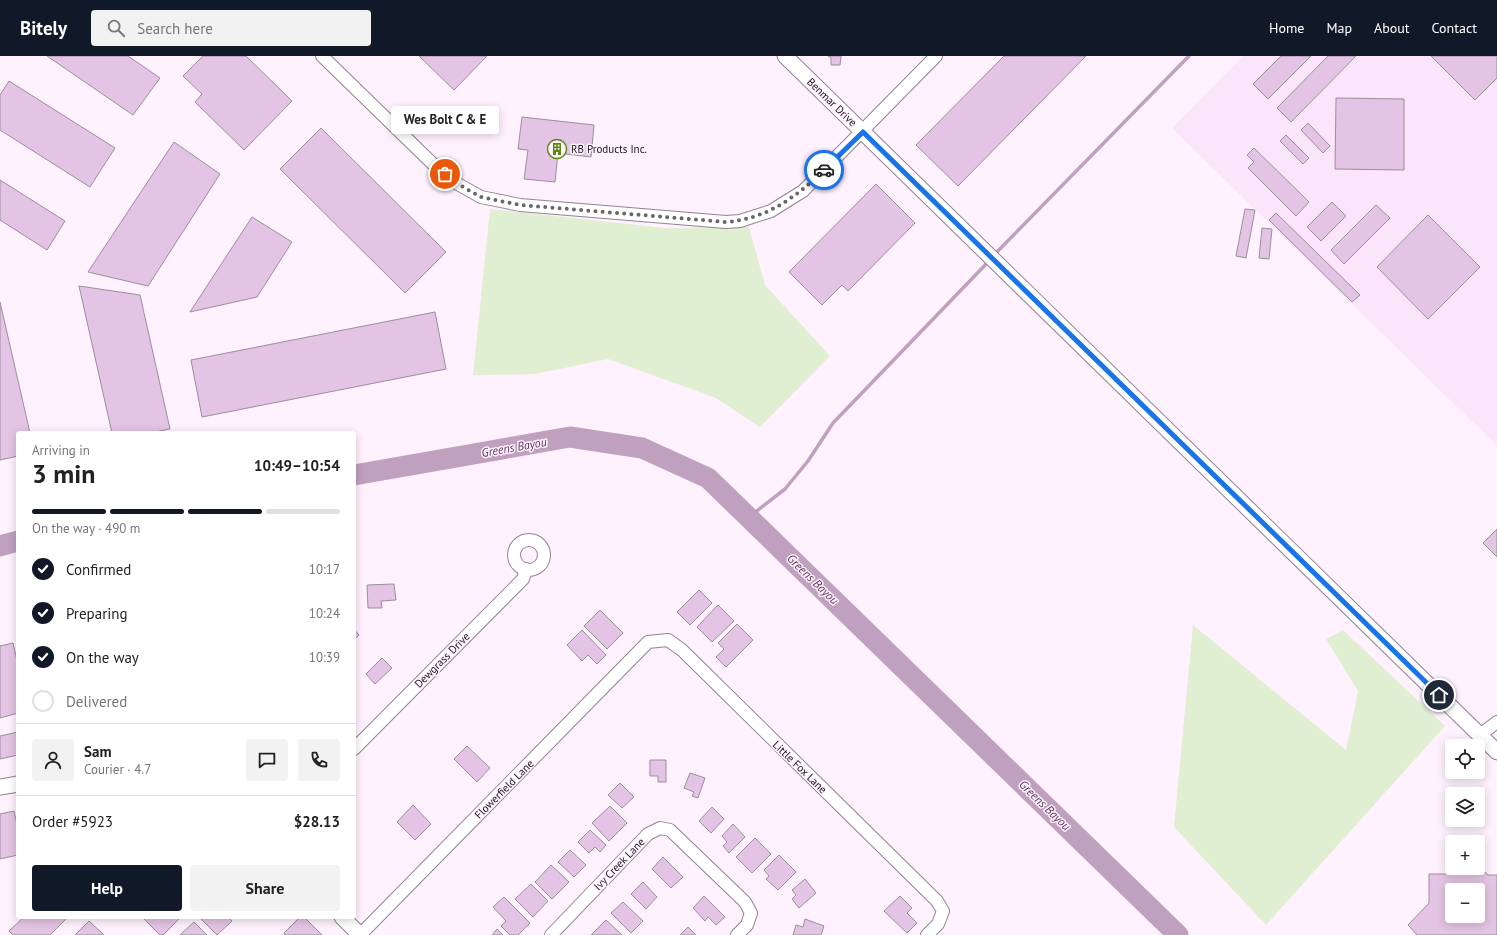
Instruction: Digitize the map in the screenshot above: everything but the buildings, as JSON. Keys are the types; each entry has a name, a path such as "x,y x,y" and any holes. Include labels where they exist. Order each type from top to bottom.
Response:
{"street":[{"path":"322,56 434,165 456,183 481,197 520,205 726,222 740,221 771,211 803,190 863,132 936,56"},
{"name":"Benmar Drive","path":"785,56 1497,752"},
{"name":"Dewgrass Drive","path":"356,747 523,579 526,570"},
{"name":"Little Fox Lane","path":"648,642 668,640 682,650 932,895 942,911 938,924 927,935"},
{"name":"Flowerfield Lane","path":"360,935 648,642"},
{"path":"1480,735 1497,722"},
{"path":"0,787 16,784"},
{"name":"Ivy Creek Lane","path":"551,935 648,834 660,828 670,830 745,902 751,913 747,924 737,935"},
{"path":"344,919 360,935"}],"shaded area":[{"path":"1243,56 1497,56 1497,446 1172,128"}],"green space":[{"path":"490,209 665,228 749,227 765,285 830,356 760,427 716,398 608,359 535,374 473,375"},
{"path":"1193,625 1346,750 1358,691 1326,639 1343,630 1445,726 1266,925 1174,827"}],"waterway":[{"path":"994,255 1189,56"},
{"path":"749,517 785,489 808,461 833,423 989,261"},
{"name":"Greens Bayou","path":"356,475 570,437 642,448 708,478 1178,935"},
{"name":"Greens Bayou","path":"0,546 16,542"}],"way so far":[{"path":"445,174 456,183 481,197 520,205 726,222 740,221 771,211 787,202 803,190 824,170"}],"place":[{"name":"RB Products Inc.","path":"557,149"},
{"name":"Wes Bolt C & E","path":"445,174"}],"route":[{"path":"824,170 863,132 1439,695"}]}
